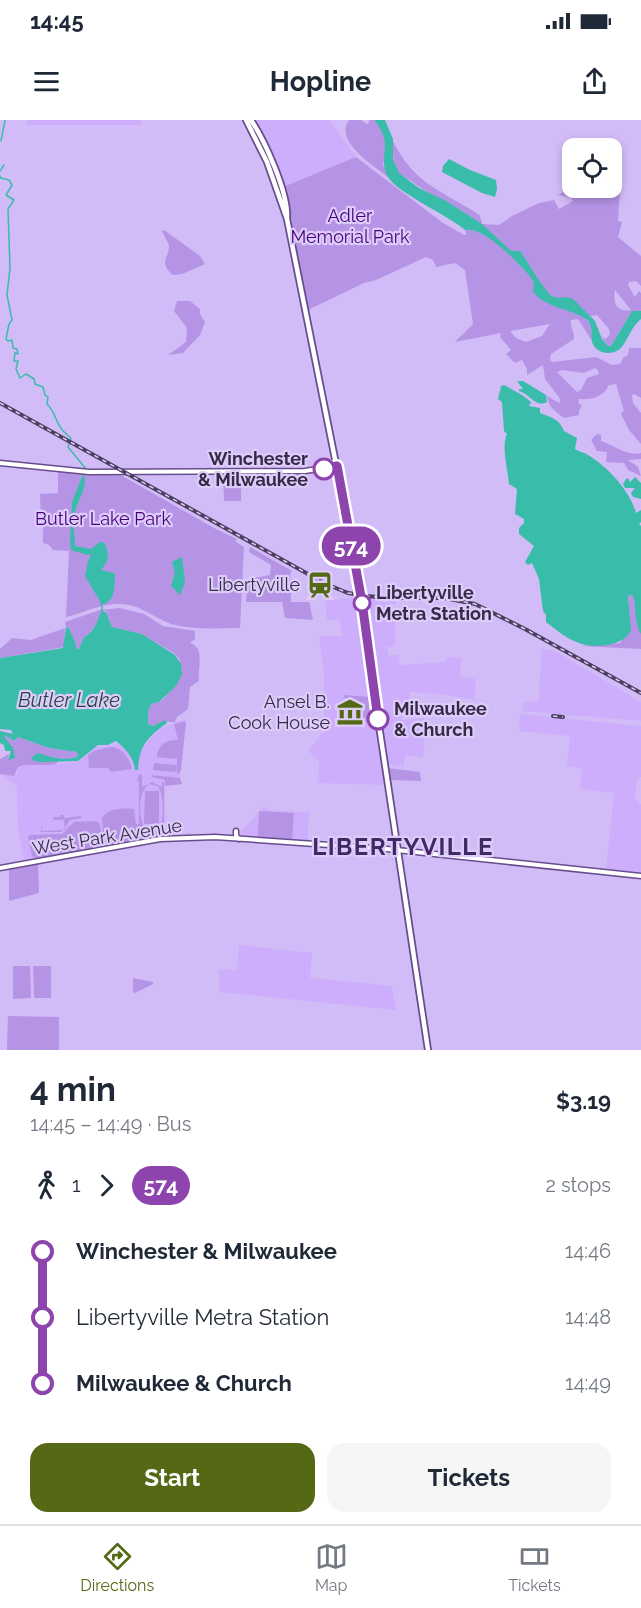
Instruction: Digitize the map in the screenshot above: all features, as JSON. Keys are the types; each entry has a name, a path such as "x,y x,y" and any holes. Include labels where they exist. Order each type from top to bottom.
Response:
{"main road":[{"path":"246,120 267,162 287,219 337,466 354,554 359,590 357,593 428,1050"},
{"path":"252,120 270,157 280,186 287,219"},
{"path":"0,463 89,472 299,472 337,466"},
{"path":"236,831 236,836 240,839"},
{"name":"West Park Avenue","path":"0,868 183,837 398,850 641,876"},
{"path":"219,838 222,843"}],"shaded area":[{"path":"27,120 141,120 141,125 27,125"},
{"path":"255,120 330,120 356,157 283,187 271,153"},
{"path":"357,597 396,600 396,604 391,604 389,621 395,622 395,643 394,647 387,647 389,656 398,654 400,665 445,662 447,657 461,658 460,677 476,679 474,700 410,692 409,705 400,706 402,720 425,718 423,758 405,755 404,767 383,763 386,785 318,783 319,761 308,751 324,731 324,674 319,636 342,636 339,619 327,620 325,601"},
{"path":"542,649 555,651 641,702 641,721 522,711 524,701 538,702"},
{"path":"520,714 641,726 641,777 638,777 634,797 641,805 641,875 606,871 614,793 580,789 582,768 567,766 570,736 519,731"},
{"path":"186,720 180,773 181,784 165,786 165,837 24,861 18,830 16,785 4,778 4,775 14,776 18,773 18,767 23,765 79,761 92,749 100,746 147,742 160,729"},
{"path":"263,807 273,811 309,812 308,841 240,836 239,834"},
{"path":"239,945 312,953 310,978 392,986 396,1010 219,992 219,969 237,970"}],"green space":[{"path":"349,120 361,120 367,124 369,120 374,120 382,130 386,149 383,165 389,178 351,145 346,128"},
{"name":"Adler Memorial Park","path":"393,141 418,176 475,212 480,216 482,224 499,225 539,203 554,200 559,209 573,201 571,198 620,198 618,221 622,222 618,237 641,256 641,286 636,281 629,282 628,285 635,297 639,291 641,293 641,311 632,311 611,346 608,346 601,336 606,339 610,334 609,329 597,315 584,317 591,325 592,341 578,319 571,320 574,339 551,354 550,360 552,362 596,357 612,365 620,364 628,355 629,348 641,348 641,398 632,395 633,403 641,413 641,444 629,430 622,416 621,413 624,411 616,384 609,385 603,393 596,397 578,399 579,404 582,405 579,415 564,418 549,403 547,396 559,403 561,400 545,379 543,365 527,375 527,369 522,360 515,363 506,354 511,350 500,337 501,333 455,342 473,324 465,270 455,263 436,267 433,260 426,257 308,310 283,187 356,157 443,223 464,235 466,235 465,230 470,230 498,240 478,222 401,175 393,157","holes":["615,290 631,310 618,308 614,298","550,324 542,336 526,342 516,338 510,331","595,368 599,374 587,378 581,390 577,392 557,372 562,370 584,373"]},
{"path":"164,230 200,256 205,264 182,274 173,275 165,263 169,245 162,231"},
{"path":"177,301 190,301 200,309 205,322 200,335 183,353 168,355 186,342 187,328 174,311"},
{"path":"597,434 601,435 601,441 621,450 641,453 641,459 628,460 638,467 641,476 628,470 624,463 606,462 607,452 597,451 591,440"},
{"name":"Butler Lake Park","path":"58,471 117,473 237,539 235,541 244,547 240,628 183,627 161,620 142,609 120,604 99,607 66,617 69,551 53,550 49,545 43,543 43,526 41,525 40,494 58,493"},
{"path":"223,474 241,474 241,501 224,501"},
{"path":"250,547 292,571 290,574 291,602 309,602 313,620 285,618 282,602 246,602 248,579 270,575 271,565 249,552"},
{"path":"628,595 636,598 641,649 580,646 620,643 628,626"},
{"path":"120,608 144,614 163,626 195,631 195,639 190,643 198,649 199,681 190,687 188,709 177,717 175,722 165,720 153,726 148,724 151,704 164,699 172,688 180,660 175,654 142,634 112,627 106,611 103,611 93,628 84,637 80,649 76,648 69,628 66,627 65,622 100,610"},
{"path":"65,628 64,647 0,658 0,649 12,638 31,640"},
{"path":"344,695 370,697 376,721 348,722 353,708 349,708 350,698 344,698"},
{"path":"186,722 181,770 177,775 177,758 157,757 157,755 164,743 178,740 174,724"},
{"path":"5,735 14,741 18,737 49,748 77,752 78,756 60,759 41,754 34,761 58,761 51,765 23,765 18,767 14,776 0,774 0,759 9,754 8,760 13,751"},
{"path":"111,747 125,754 132,769 111,772 108,768 89,768 88,755 96,750"},
{"path":"154,763 177,765 176,772 153,770"},
{"path":"388,768 420,772 421,781 389,780"},
{"path":"139,774 142,775 142,787 152,782 162,787 162,782 164,782 164,832 161,829 158,832 160,835 143,837 142,834 151,834 142,829 141,836 139,836 139,830 136,830 136,840 108,845 104,842 102,818 112,810 134,809 136,824 139,824 139,782 137,781","holes":["149,784 158,786 162,798 163,816 158,829 152,831 145,828 143,824 140,812 141,798 145,787"]},
{"path":"151,775 180,778 182,784 165,786 165,780"},
{"path":"145,791 159,791 159,824 144,824"},
{"path":"259,811 294,813 292,839 258,837"},
{"path":"60,815 64,818 81,816 81,818 70,820 65,828 64,820 54,820 53,817 60,817"},
{"path":"95,821 99,823 101,829 100,848 36,859 32,856 28,837 30,835 62,834 74,822"},
{"path":"41,824 42,831 63,830 62,832 41,832"},
{"path":"38,864 39,893 9,901 9,870"},
{"path":"13,966 30,966 31,998 13,999"},
{"path":"33,966 51,966 51,998 34,998"},
{"path":"133,978 153,982 153,984 135,993 133,992"},
{"path":"8,1016 59,1017 59,1050 7,1050"}],"water":[{"path":"374,120 385,120 393,139 393,159 399,173 419,188 446,201 482,224 511,251 520,251 551,295 557,298 573,299 595,321 602,339 608,346 611,346 632,311 641,311 641,319 620,349 604,353 597,349 592,342 589,322 577,314 550,305 538,297 533,292 534,283 530,276 500,246 482,234 473,230 465,230 393,183 385,170 384,137"},
{"path":"449,159 496,180 495,197 482,193 442,172 443,166"},
{"path":"517,381 523,381 546,395 547,402 536,402 519,391 523,389"},
{"path":"504,385 531,402 529,406 540,408 540,413 555,419 564,431 577,438 575,449 603,466 629,496 636,513 641,510 639,524 641,526 641,634 632,595 628,598 631,630 623,640 616,643 600,646 585,645 566,637 546,622 539,579 532,563 528,565 525,562 534,546 519,534 519,528 524,523 524,519 515,514 517,489 509,484 505,451 507,434 504,431 502,402 498,399 501,386"},
{"path":"84,476 83,489 74,516 75,546 91,549 100,542 105,543 108,558 101,570 115,575 112,598 100,605 100,601 85,576 91,555 71,550 70,543 72,502"},
{"path":"635,477 641,483 641,499 633,497 631,493 635,488 625,488 623,484 626,479 628,478 630,482"},
{"path":"182,557 185,582 180,595 171,586 175,573 172,562"},
{"name":"Butler Lake","path":"102,611 106,612 112,627 142,634 175,655 181,664 182,674 176,686 159,702 151,704 148,724 153,726 165,720 167,723 146,742 140,754 138,770 135,770 129,754 116,741 108,745 98,745 78,761 41,762 31,758 38,753 63,759 78,756 77,752 49,748 18,737 14,741 5,735 13,748 15,758 8,760 11,751 5,751 4,745 0,743 0,731 13,734 11,730 0,729 0,658 63,648 66,627 69,628 76,648 79,649 84,637 93,629"}],"waterway":[{"path":"1,141 5,120"},
{"path":"0,171 4,165"},
{"path":"0,176 9,180 12,185 6,195 14,200 8,209 10,268 7,295 12,320 6,339 12,340 13,348 17,349 18,354 15,353 14,361 18,361 16,369 20,378 26,374 34,379 35,384 43,387 48,397 47,404 61,429 71,438 68,447 86,469 84,476"},
{"path":"102,606 102,611"}],"railway":[{"path":"0,403 326,584 348,593 367,596 444,598 475,604 641,693"},
{"path":"553,716 563,717"}],"bus line":[{"name":"574","path":"324,469 337,466 361,592 378,719"}],"place":[{"name":"Winchester & Milwaukee","path":"324,469"},
{"name":"Libertyville","path":"320,585"},
{"name":"Libertyville Metra Station","path":"362,603"},
{"name":"Ansel B. Cook House","path":"350,712"},
{"name":"Milwaukee & Church","path":"378,719"}],"district":[{"name":"LIBERTYVILLE","path":"403,847"}]}
